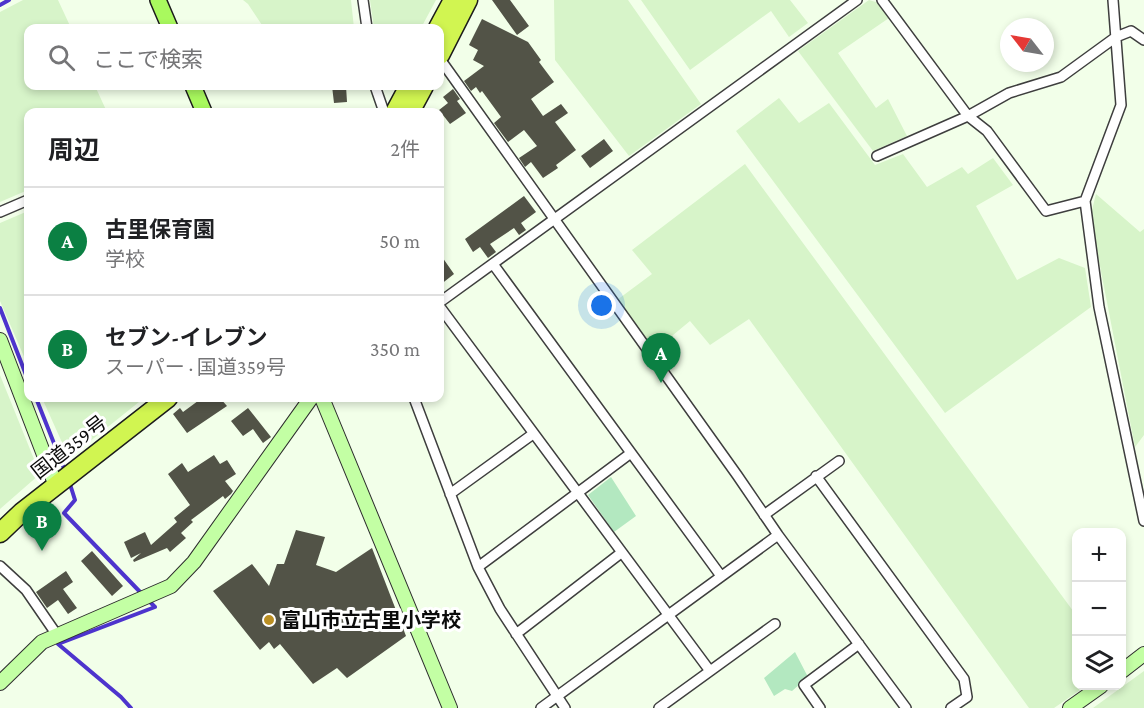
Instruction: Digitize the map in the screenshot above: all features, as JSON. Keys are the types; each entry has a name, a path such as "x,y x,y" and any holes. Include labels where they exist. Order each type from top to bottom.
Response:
{"highway":[{"path":"440,24 453,0"},
{"path":"444,49 468,0"},
{"path":"397,108 407,90"},
{"path":"412,108 422,90"},
{"name":"国道359号","path":"0,533 22,512 163,402"}],"main road":[{"path":"158,0 168,24"},
{"path":"195,90 202,108"}],"street":[{"path":"363,0 366,24"},
{"path":"444,299 857,0"},
{"path":"882,0 968,116 987,131 1046,211 1085,201"},
{"path":"1113,0 1121,105 1085,201 1099,307 1144,521"},
{"path":"877,156 968,116 1009,93 1061,77 1116,37 1131,31 1144,40"},
{"path":"444,63 778,535 906,708"},
{"path":"376,90 383,108"},
{"path":"0,212 24,202"},
{"path":"493,264 721,576"},
{"path":"444,312 710,671"},
{"path":"0,340 56,486"},
{"path":"0,683 42,642 171,586 194,562 308,402"},
{"path":"324,402 450,708"},
{"path":"416,402 478,567 500,609 565,708"},
{"path":"450,494 533,434"},
{"path":"478,567 631,453"},
{"path":"764,515 839,461"},
{"path":"816,476 964,679 967,697 951,708"},
{"path":"541,708 778,535"},
{"path":"516,634 621,553"},
{"path":"0,566 26,590 57,635"},
{"path":"659,708 775,624"},
{"path":"820,708 804,685 859,644"},
{"path":"1126,668 1144,654"},
{"path":"1070,708 1095,690"}],"green space":[{"path":"23,0 58,0 69,24 24,24 24,90 97,90 105,108 24,108 24,192 0,202 0,12"},
{"path":"243,0 351,0 354,24 261,24"},
{"path":"370,0 436,0 423,24 373,24"},
{"path":"554,0 628,0 701,104 629,156 555,60"},
{"path":"641,0 790,0 808,23 789,37 771,11 690,70"},
{"path":"869,0 879,3 889,18 838,53 876,108 888,99 907,136 873,151 798,51"},
{"path":"779,98 799,123 829,103 875,165 903,154 927,187 962,167 968,174 993,158 1013,185 976,206 1017,280 1059,258 1085,268 1091,307 945,413 736,131"},
{"path":"745,164 1072,610 1072,690 1080,690 1054,708 1029,708 749,319 710,345 690,321 655,350 617,300 652,274 632,250"},
{"path":"1096,194 1140,232 1144,229 1144,435 1135,447 1093,230 1092,210"},
{"path":"24,213 24,357 0,301 0,223"},
{"path":"0,375 40,474 0,509"},
{"path":"44,402 139,402 69,458"},
{"path":"611,477 636,516 614,532 588,495"},
{"path":"795,652 808,677 792,691 785,689 774,696 764,678"},
{"path":"1144,671 1144,708 1093,708 1118,690 1126,690 1126,684"}],"building":[{"path":"492,0 510,0 529,26 517,35"},
{"path":"482,19 528,42 541,60 539,62 554,82 531,99 543,116 561,104 568,113 555,122 576,150 556,165 558,168 543,178 531,162 525,167 519,158 537,146 524,130 508,142 494,123 501,117 482,91 480,93 476,87 471,91 464,81 484,66 473,60 478,50 469,45"},
{"path":"453,89 460,99 457,101 466,113 450,124 444,116 444,108 442,108 448,103 443,97"},
{"path":"332,90 346,90 347,102 334,103"},
{"path":"604,139 613,151 590,168 581,156"},
{"path":"524,196 536,212 521,223 526,230 519,235 514,228 490,244 496,252 488,258 480,247 473,252 465,239"},
{"path":"444,260 454,274 444,282"},
{"path":"197,402 224,402 227,406 187,433 173,414 180,408 183,412"},
{"path":"248,408 271,437 263,443 253,429 243,436 231,421"},
{"path":"214,455 220,464 227,460 236,474 225,481 233,491 231,494 225,499 223,496 191,520 193,522 181,533 186,538 170,552 167,548 134,562 133,560 141,553 131,558 124,542 145,532 151,545 177,522 174,518 190,505 168,474 182,463 188,472"},
{"path":"296,530 325,537 316,565 336,572 372,548 406,636 347,678 337,668 313,684 280,644 274,649 269,642 260,650 213,591 252,564 269,586 277,564 284,564"},
{"path":"92,551 123,586 112,596 81,561"},
{"path":"66,571 73,582 63,589 77,608 68,614 58,600 47,608 36,592"}],"waterway":[{"path":"0,5 9,0"},
{"path":"0,308 24,370"},
{"path":"38,402 65,471"},
{"path":"69,481 75,500 64,513 143,595"},
{"path":"131,708 58,644 155,607 149,601"}],"place":[{"name":"古里保育園","path":"661,383"},
{"name":"セブン-イレブン","path":"42,551"},
{"name":"富山市立古里小学校","path":"269,620"}]}
